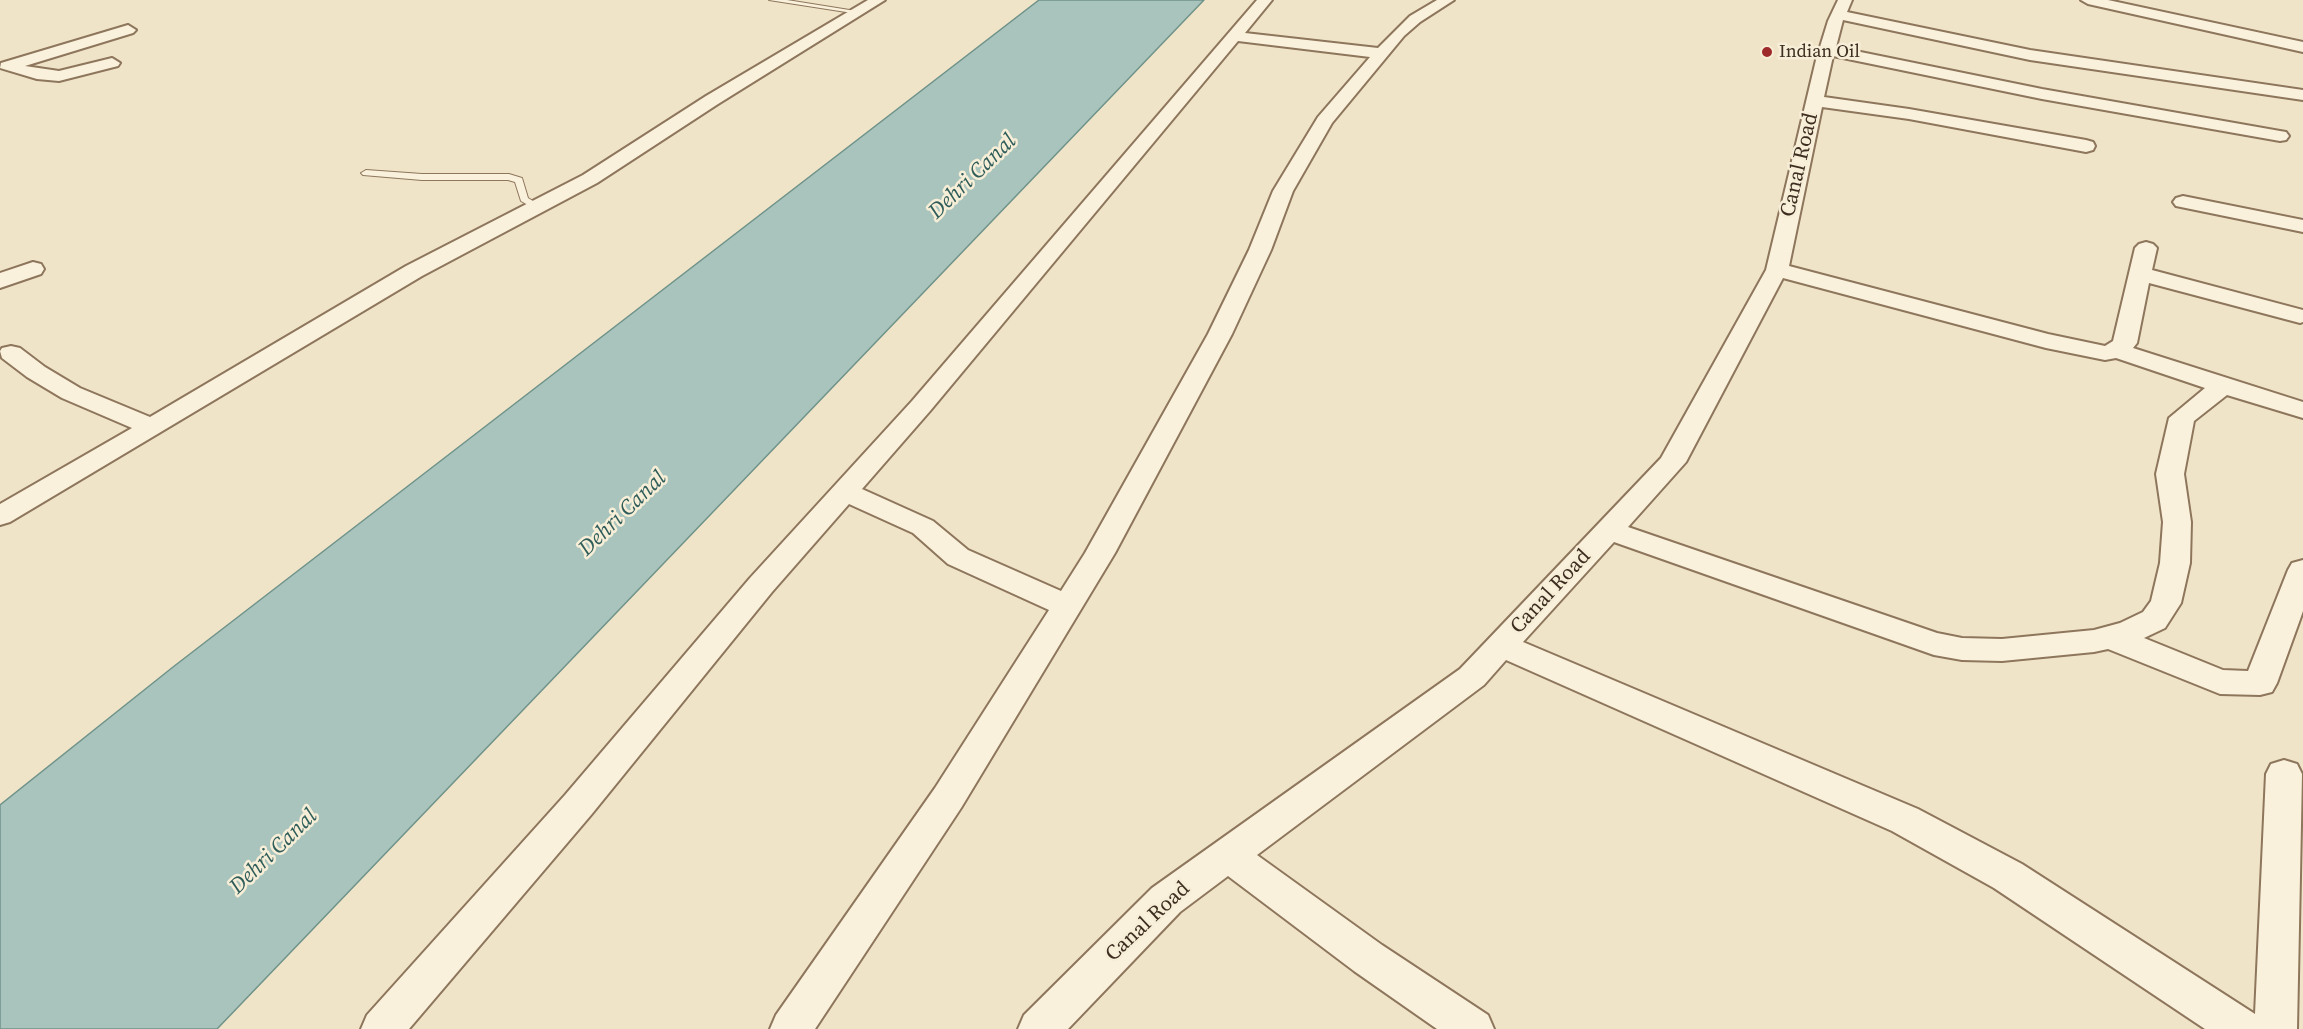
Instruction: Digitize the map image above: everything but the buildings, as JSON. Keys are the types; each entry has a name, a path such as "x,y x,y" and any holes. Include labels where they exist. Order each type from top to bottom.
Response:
{"street":[{"path":"0,516 414,271 609,168 720,95 878,0"},
{"path":"382,1029 578,805 761,585 921,406 1264,0"},
{"path":"791,1029 948,798 1067,606 1159,448 1220,334 1260,250 1283,191 1324,121 1380,52 1415,19 1447,0"},
{"path":"2088,0 2303,46"},
{"path":"1841,8 2030,55 2303,95"},
{"name":"Canal Road","path":"1045,1027 1166,900 1472,677 1672,462 1777,270 1827,50 1841,8"},
{"path":"4,65 128,30"},
{"path":"1235,36 1380,52"},
{"path":"1827,50 2052,96 2284,134"},
{"path":"4,65 37,74 59,76 112,63"},
{"path":"1815,101 1909,114 2085,146"},
{"path":"2183,202 2303,226"},
{"path":"2118,351 2125,342 2146,248"},
{"path":"0,281 33,269"},
{"path":"1777,270 2075,349 2105,353 2118,351 2303,410"},
{"path":"2141,274 2302,318"},
{"path":"11,353 36,372 71,393 152,427"},
{"path":"1608,530 1934,644 1962,649 2002,650 2094,641 2129,632 2154,620 2166,603 2175,563 2177,522 2170,474 2182,418 2223,386"},
{"path":"845,492 923,528 958,557 1067,606"},
{"path":"2110,637 2220,682 2260,683 2303,570"},
{"path":"1501,645 1905,820 2008,876 2241,1029"},
{"path":"2276,1029 2284,774"},
{"path":"1228,855 1368,958 1473,1029"}],"lane":[{"path":"772,0 859,12"},
{"path":"366,172 422,177 509,177 519,180 524,199 538,207"}],"water":[{"name":"Dehri Canal","path":"1039,0 1204,0 217,1029 0,1029 0,805 173,667"}],"place":[{"name":"Indian Oil","path":"1767,52"}]}
